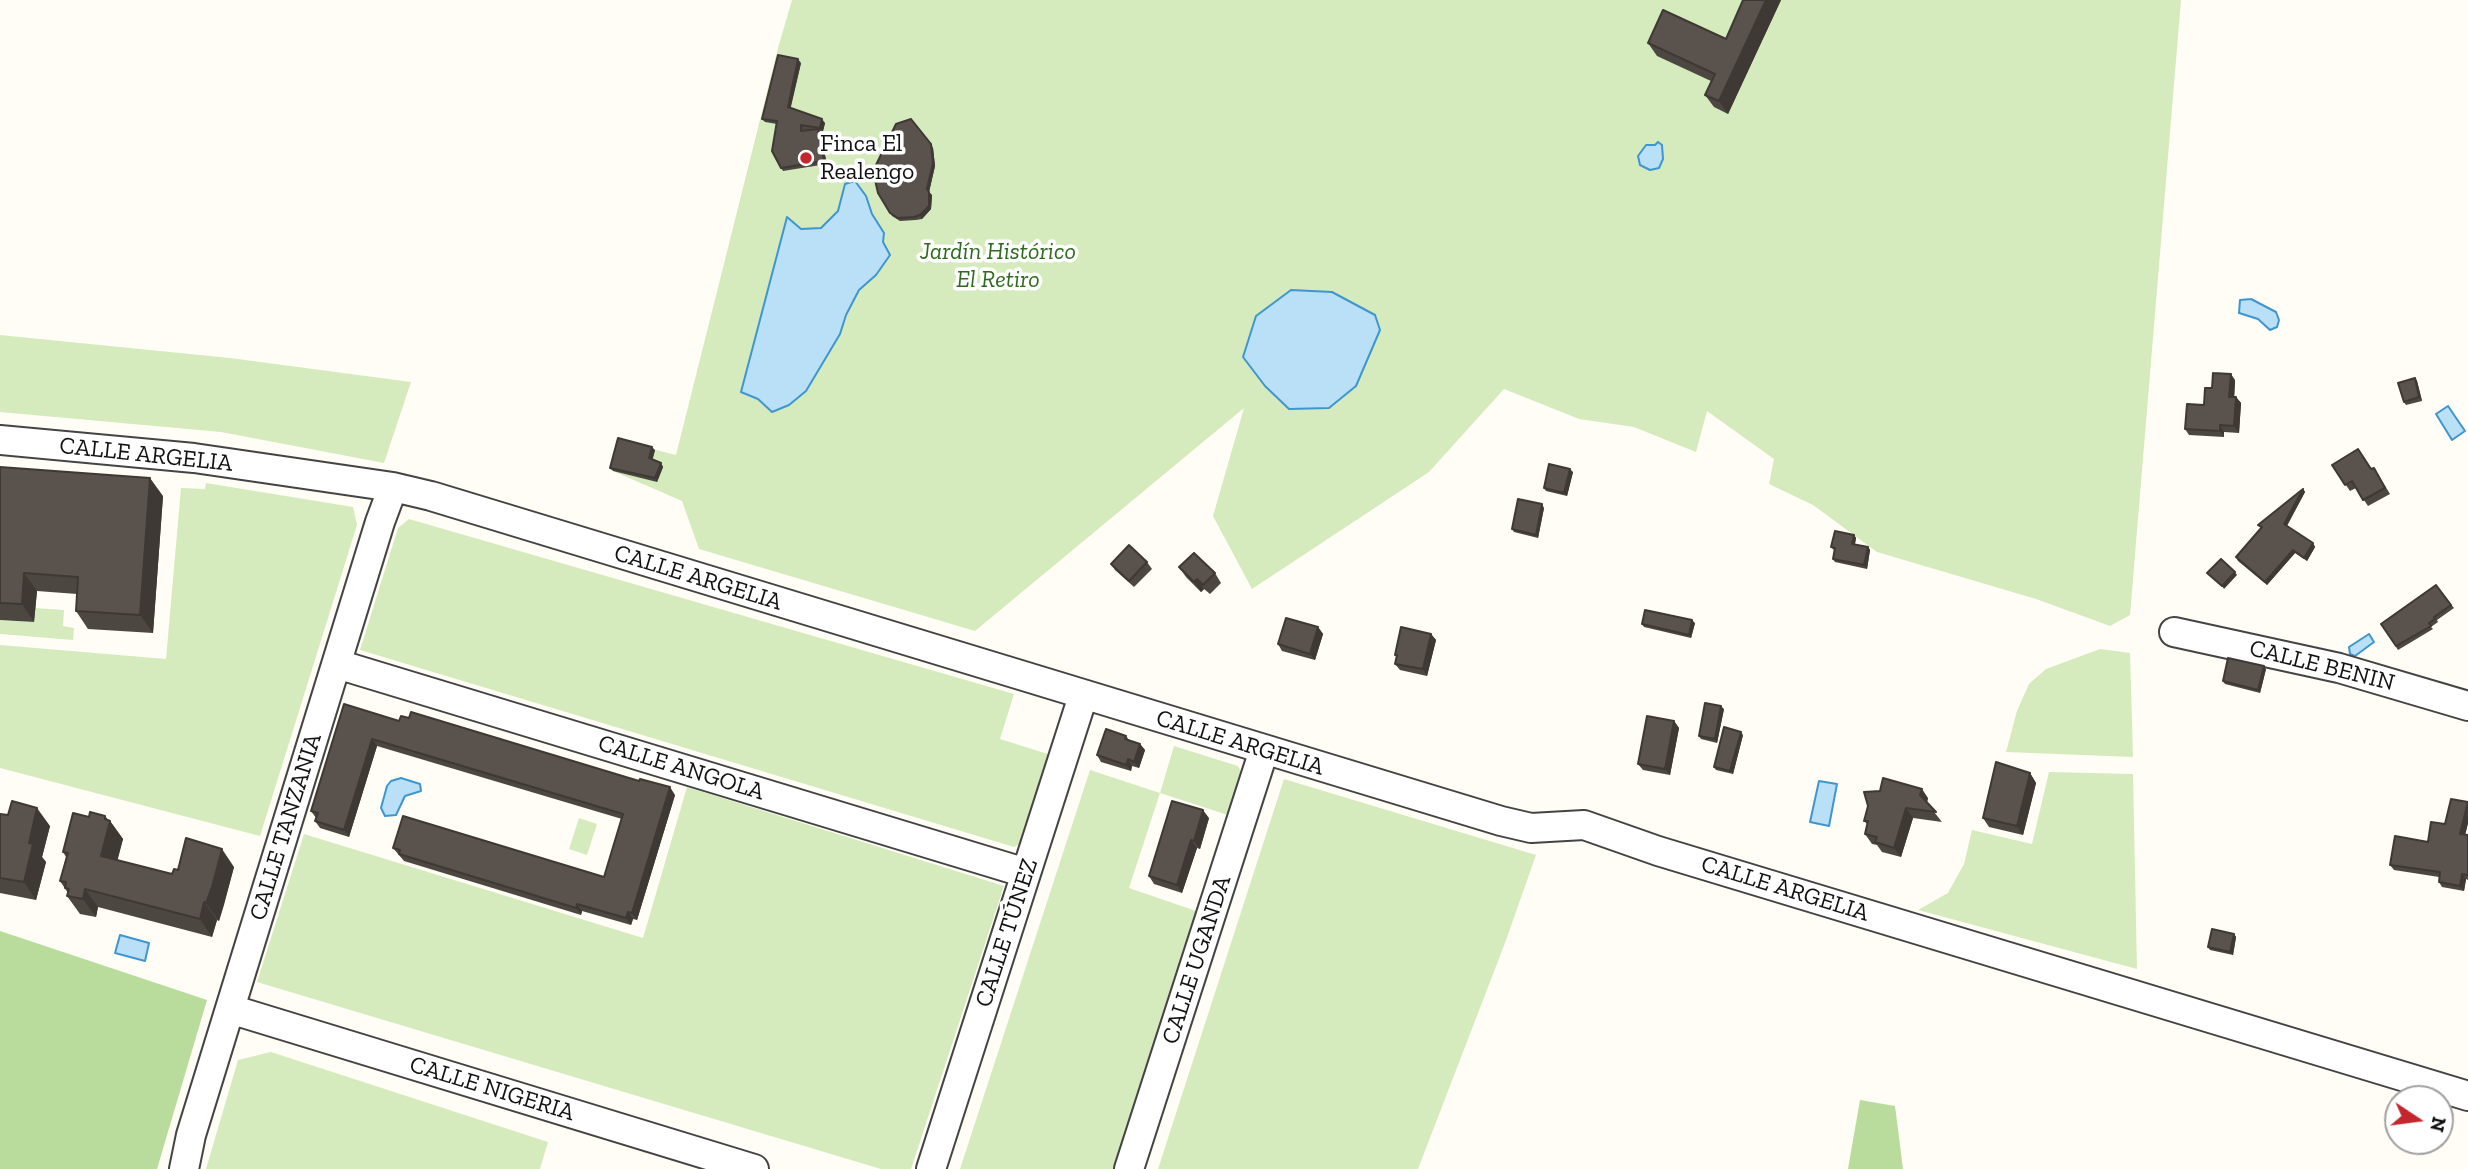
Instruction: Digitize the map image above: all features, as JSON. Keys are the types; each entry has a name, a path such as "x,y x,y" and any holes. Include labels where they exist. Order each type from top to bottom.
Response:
{"street":[{"name":"CALLE ARGELIA","path":"0,440 194,458 393,487 431,496 1501,821 1531,828 1584,825 1657,851 2468,1096"},
{"name":"CALLE TANZANIA","path":"184,1169 191,1135 393,487"},
{"name":"CALLE BENIN","path":"2174,632 2339,668 2468,706"},
{"name":"CALLE ANGOLA","path":"337,664 1026,873"},
{"name":"CALLE TÚNEZ","path":"931,1169 1083,696"},
{"name":"CALLE UGANDA","path":"1129,1169 1264,751"},
{"name":"CALLE NIGERIA","path":"230,1009 754,1169"}],"green space":[{"name":"Jardín Histórico El Retiro","path":"792,0 2181,0 2130,615 2110,626 2036,599 1877,552 1813,505 1769,484 1774,459 1707,411 1696,452 1634,427 1579,419 1504,389 1429,472 1252,589 1213,516 1244,408 975,631 699,549 682,501 613,471 621,441 676,455"},
{"path":"0,335 230,358 411,382 384,463 221,432 0,412"},
{"path":"206,483 353,507 357,525 260,836 0,768 0,645 166,659 181,488 205,489"},
{"path":"409,519 1014,694 1000,739 1051,755 1025,841 1014,847 360,650 398,528"},
{"path":"35,608 64,610 63,626 74,628 73,640 0,634 0,620 34,622"},
{"path":"2100,649 2130,653 2133,757 2006,752 2017,711 2029,684 2046,669"},
{"path":"1174,746 1238,766 1244,777 1231,816 1160,793"},
{"path":"1090,770 1160,793 1129,888 1199,912 1115,1169 960,1169"},
{"path":"2049,772 2133,774 2137,969 1918,910 1948,893 1964,864 1972,830 2032,844"},
{"path":"1284,779 1536,855 1418,1169 1158,1169"},
{"path":"687,787 1004,886 911,1169 881,1169 257,982 304,834 643,938"},
{"path":"579,818 597,824 587,855 569,849"},
{"path":"0,931 207,1000 157,1169 0,1169"},
{"path":"271,1052 548,1142 540,1169 206,1169 238,1060"},
{"path":"1860,1100 1895,1106 1903,1169 1848,1169"}],"water":[{"path":"1658,142 1662,145 1663,159 1659,168 1650,170 1640,165 1638,156 1646,145 1655,145"},
{"path":"855,181 866,196 872,214 884,233 883,242 890,255 876,275 859,290 840,334 806,391 789,405 772,412 758,399 741,392 787,217 801,229 821,228 838,211 845,184"},
{"path":"1291,290 1332,292 1375,315 1380,330 1356,386 1329,408 1289,409 1265,386 1243,357 1256,316"},
{"path":"2251,299 2276,312 2279,320 2277,327 2270,330 2258,319 2239,313 2240,300"},
{"path":"2448,406 2465,431 2452,440 2436,414"},
{"path":"2369,634 2374,642 2355,656 2350,654 2349,647"},
{"path":"401,778 420,784 421,791 405,796 396,815 385,816 381,808 387,786 391,781"},
{"path":"1819,781 1837,784 1829,826 1810,822"},
{"path":"120,935 149,943 145,961 115,953"}],"building":[{"path":"1743,0 1766,0 1719,101 1705,95 1715,74 1648,43 1663,10 1726,39"},
{"path":"778,55 798,59 788,107 822,119 820,128 801,125 801,131 818,129 824,161 781,168 772,151 777,121 762,119"},
{"path":"911,119 931,144 933,163 927,189 929,206 920,215 898,218 890,213 878,193 873,171 896,124"},
{"path":"2213,373 2231,374 2229,397 2236,397 2234,426 2220,425 2220,431 2185,429 2187,404 2204,405 2205,388 2212,388"},
{"path":"2415,378 2419,397 2404,402 2398,383"},
{"path":"618,438 652,447 649,458 661,463 655,478 610,468"},
{"path":"2358,449 2371,469 2374,468 2385,488 2363,500 2352,481 2345,485 2332,465"},
{"path":"1549,464 1570,469 1564,493 1544,488"},
{"path":"0,467 150,478 140,615 76,611 78,577 24,573 22,604 0,603"},
{"path":"2303,489 2284,524 2313,543 2304,558 2293,550 2265,582 2236,557 2262,527 2258,525"},
{"path":"1518,499 1542,504 1536,535 1512,529"},
{"path":"1835,531 1854,535 1852,544 1868,547 1864,565 1833,559 1835,548 1831,547"},
{"path":"1129,545 1147,562 1129,581 1111,564"},
{"path":"1194,553 1215,573 1203,585 1197,579 1194,582 1179,567"},
{"path":"2221,559 2235,572 2222,586 2207,573"},
{"path":"2436,585 2451,605 2434,617 2429,623 2431,626 2396,646 2381,624"},
{"path":"1645,610 1692,620 1689,635 1642,624"},
{"path":"1286,618 1318,627 1310,654 1278,644"},
{"path":"1401,627 1431,634 1423,669 1395,664"},
{"path":"2228,658 2264,666 2258,690 2223,681"},
{"path":"1705,703 1721,706 1715,739 1699,736"},
{"path":"344,704 399,721 401,716 409,718 411,712 639,781 640,779 670,787 632,913 628,912 626,918 577,904 576,908 399,854 400,850 393,848 403,816 604,877 623,814 372,739 344,830 315,821 318,813 311,811"},
{"path":"1647,716 1674,721 1665,769 1638,764"},
{"path":"1724,727 1741,732 1730,771 1714,767"},
{"path":"1106,729 1140,744 1134,762 1128,759 1126,765 1097,755"},
{"path":"1996,762 2030,773 2017,826 1983,818"},
{"path":"1883,778 1922,789 1920,795 1936,812 1906,808 1894,848 1875,842 1877,837 1865,834 1868,821 1864,821 1868,806 1864,792 1880,791"},
{"path":"2451,799 2468,802 2460,834 2468,835 2468,875 2462,874 2460,886 2439,882 2440,872 2390,865 2395,836 2428,842 2431,822 2445,824"},
{"path":"12,801 37,808 29,843 33,844 24,882 0,878 0,814 8,815"},
{"path":"1172,801 1203,810 1177,885 1149,876"},
{"path":"90,812 105,816 105,819 110,821 101,856 172,874 174,869 178,870 186,838 222,849 200,919 85,889 83,899 67,896 69,889 65,888 66,882 60,881 68,853 63,852 73,813 89,817"},
{"path":"2212,929 2234,934 2230,952 2208,947"}],"place":[{"name":"Finca El Realengo","path":"806,158"}]}
